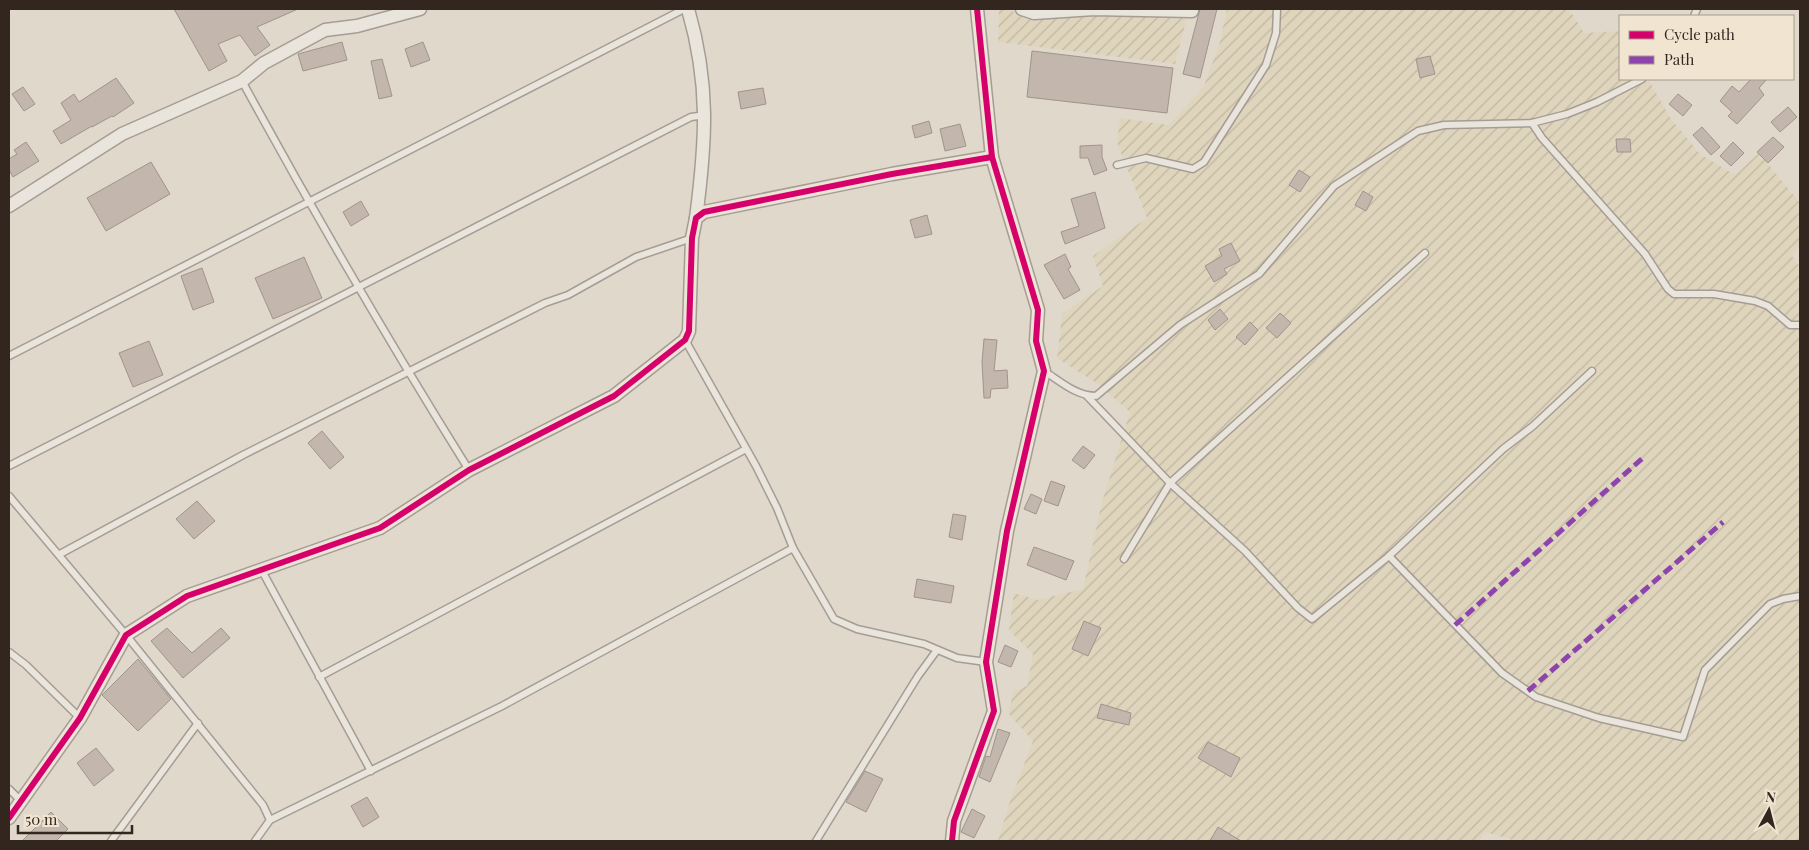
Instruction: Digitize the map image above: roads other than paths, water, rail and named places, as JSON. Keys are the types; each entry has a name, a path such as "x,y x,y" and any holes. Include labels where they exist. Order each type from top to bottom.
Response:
{"street":[{"path":"9,206 122,134 242,81 264,63 325,30 357,26 420,9"},
{"path":"9,818 80,718 126,635 187,596 380,528 469,470 614,396 685,340 689,331 692,238 703,162 706,115 702,70 686,9"},
{"path":"952,841 954,821 994,711 986,662 1007,531 1044,371 1036,341 1038,310 992,157 977,9"},
{"path":"1022,9 1034,12 1094,9 1192,12"},
{"path":"696,218 704,212 892,174 992,157"}],"lane":[{"path":"9,356 686,9"},
{"path":"1117,165 1146,158 1192,169 1204,162 1266,65 1276,33 1277,9"},
{"path":"1087,396 1096,396 1140,362 1180,325 1259,274 1334,186 1418,131 1444,125 1532,123 1568,114 1598,102 1640,80"},
{"path":"242,81 310,203 409,373 469,470"},
{"path":"9,466 691,117 706,115"},
{"path":"1532,123 1542,138 1645,254 1668,289 1674,294 1714,294 1755,301 1768,306 1790,325 1800,325"},
{"path":"60,554 243,455 545,303 568,295 636,257 692,238"},
{"path":"1124,559 1170,483 1425,253"},
{"path":"685,340 746,449 776,508 793,548 834,619 857,629 937,650 957,658 986,662"},
{"path":"1044,371 1087,396 1170,483 1245,551 1298,608 1312,619 1389,556 1503,448 1533,426 1592,371"},
{"path":"320,677 746,449"},
{"path":"9,496 60,554 198,723 263,805 270,820"},
{"path":"255,841 270,820 502,706 793,548"},
{"path":"1389,556 1502,673 1536,697 1599,718 1684,737 1706,670 1770,604 1800,596"},
{"path":"261,569 371,771"},
{"path":"816,841 908,692 937,650"},
{"path":"9,652 26,665 80,718"},
{"path":"112,841 198,723"},
{"path":"9,789 22,802"}]}
